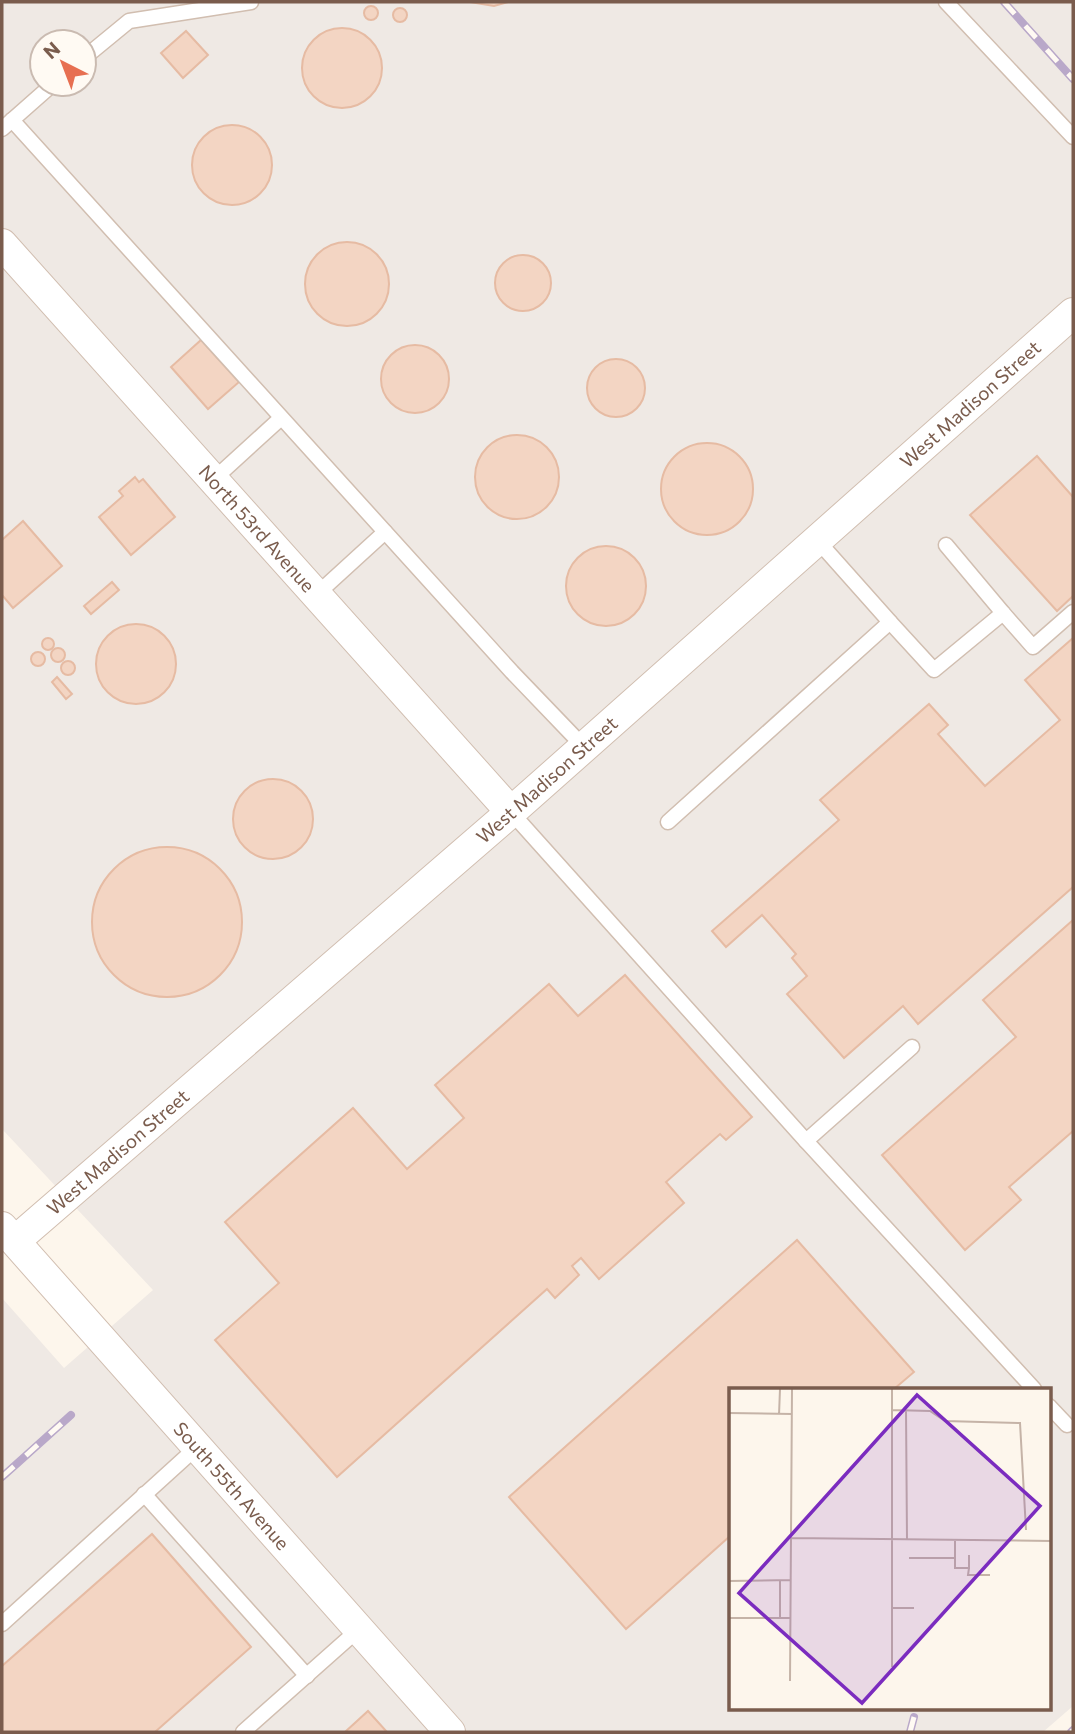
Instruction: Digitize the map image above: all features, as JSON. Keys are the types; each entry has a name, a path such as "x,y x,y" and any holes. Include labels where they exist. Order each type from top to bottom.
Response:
{"street":[{"name":"North 53rd Avenue","path":"2,244 511,812"},
{"name":"West Madison Street","path":"8,1234 511,812 1073,313"},
{"name":"South 55th Avenue","path":"8,1234 450,1732"}],"lane":[{"path":"98,46 130,20 251,2"},
{"path":"946,2 1073,137"},
{"path":"38,98 7,124 584,747"},
{"path":"213,480 281,418"},
{"path":"316,595 385,532"},
{"path":"817,540 934,670 1003,613"},
{"path":"946,545 1033,648 1073,612"},
{"path":"668,822 890,622"},
{"path":"511,812 806,1141 1033,1388"},
{"path":"806,1141 912,1047"},
{"path":"1050,1407 1067,1425"},
{"path":"2,1624 197,1447"},
{"path":"144,1494 307,1676"},
{"path":"243,1732 359,1629"}],"shaded area":[{"path":"2,2 1073,2 1073,1706 1043,1732 2,1732 2,1298 64,1368 153,1290 2,1129"}],"building":[{"path":"470,2 508,2 494,6"},
{"path":"368,6 374,6 378,13 374,20 368,20 364,16 364,10"},
{"path":"397,8 403,8 407,15 403,22 397,22 393,18 393,12"},
{"path":"342,28 357,31 370,40 379,53 382,68 379,83 370,96 357,105 342,108 327,105 314,96 305,83 302,68 305,53 314,40 327,31"},
{"path":"186,31 208,55 183,78 161,53"},
{"path":"232,125 247,128 260,137 269,150 272,165 269,180 260,193 247,202 232,205 217,202 204,193 195,180 192,165 195,150 204,137 217,128"},
{"path":"347,242 363,245 377,254 386,268 389,284 386,300 377,314 363,323 347,326 331,323 317,314 308,300 305,284 308,268 317,254 331,245"},
{"path":"517,255 529,255 539,259 547,267 551,283 547,299 539,307 529,311 517,311 507,307 499,299 495,289 495,277 499,267 507,259"},
{"path":"201,340 239,382 208,409 171,367"},
{"path":"415,345 428,348 439,355 446,366 449,379 446,392 439,403 428,410 415,413 402,410 391,403 384,392 381,379 384,366 391,355 402,348"},
{"path":"616,359 632,364 640,372 645,388 640,404 632,412 616,417 600,412 592,404 587,388 592,372 600,364"},
{"path":"509,435 525,435 541,442 552,453 559,469 556,493 547,507 525,519 509,519 493,512 482,501 475,485 475,469 482,453 493,442"},
{"path":"707,443 725,446 740,456 750,471 753,489 750,507 740,522 725,532 707,535 689,532 674,522 664,507 661,489 664,471 674,456 689,446"},
{"path":"1037,456 1073,497 1073,596 1057,611 970,515"},
{"path":"135,477 139,482 143,479 175,517 131,555 99,517 123,496 119,491"},
{"path":"23,521 62,566 13,608 2,595 2,540"},
{"path":"606,546 621,549 634,558 643,571 646,586 643,601 634,614 621,623 606,626 591,623 578,614 569,601 566,586 569,571 578,558 591,549"},
{"path":"112,582 119,590 91,614 84,606"},
{"path":"136,624 151,627 164,636 173,649 176,664 173,679 164,692 151,701 136,704 121,701 108,692 99,679 96,664 99,649 108,636 121,627"},
{"path":"1073,638 1073,887 918,1024 903,1006 844,1058 787,994 807,976 792,958 796,954 762,915 726,947 712,931 839,820 820,800 929,704 948,725 938,734 985,786 1060,720 1025,680"},
{"path":"43,639 53,639 53,649 43,649"},
{"path":"58,648 63,650 63,660 58,662 53,660 51,655 53,650"},
{"path":"38,652 43,654 43,664 38,666 33,664 31,659 33,654"},
{"path":"65,661 71,661 75,668 71,675 65,675 61,671 61,665"},
{"path":"57,677 72,694 66,699 52,682"},
{"path":"273,779 288,782 301,791 310,804 313,819 310,834 301,847 288,856 273,859 258,856 245,847 236,834 233,819 236,804 245,791 258,782"},
{"path":"167,847 196,852 220,869 237,893 242,922 237,951 220,975 196,992 167,997 138,992 114,975 97,951 92,922 97,893 114,869 138,852"},
{"path":"1073,920 1073,1131 1009,1187 1021,1200 965,1250 882,1155 1016,1037 983,1000"},
{"path":"625,975 752,1117 726,1140 720,1134 666,1182 684,1203 599,1279 581,1258 572,1266 579,1275 555,1298 547,1289 337,1477 215,1340 279,1283 225,1222 353,1108 407,1169 464,1118 435,1085 549,984 578,1016"},
{"path":"797,1240 914,1372 895,1388 729,1388 729,1537 626,1629 509,1497"},
{"path":"152,1534 251,1647 155,1732 2,1732 2,1666"},
{"path":"368,1711 387,1732 345,1732"}],"railway":[{"path":"1004,2 1073,79"},
{"path":"2,1477 71,1415"},
{"path":"910,1732 914,1717"}]}
